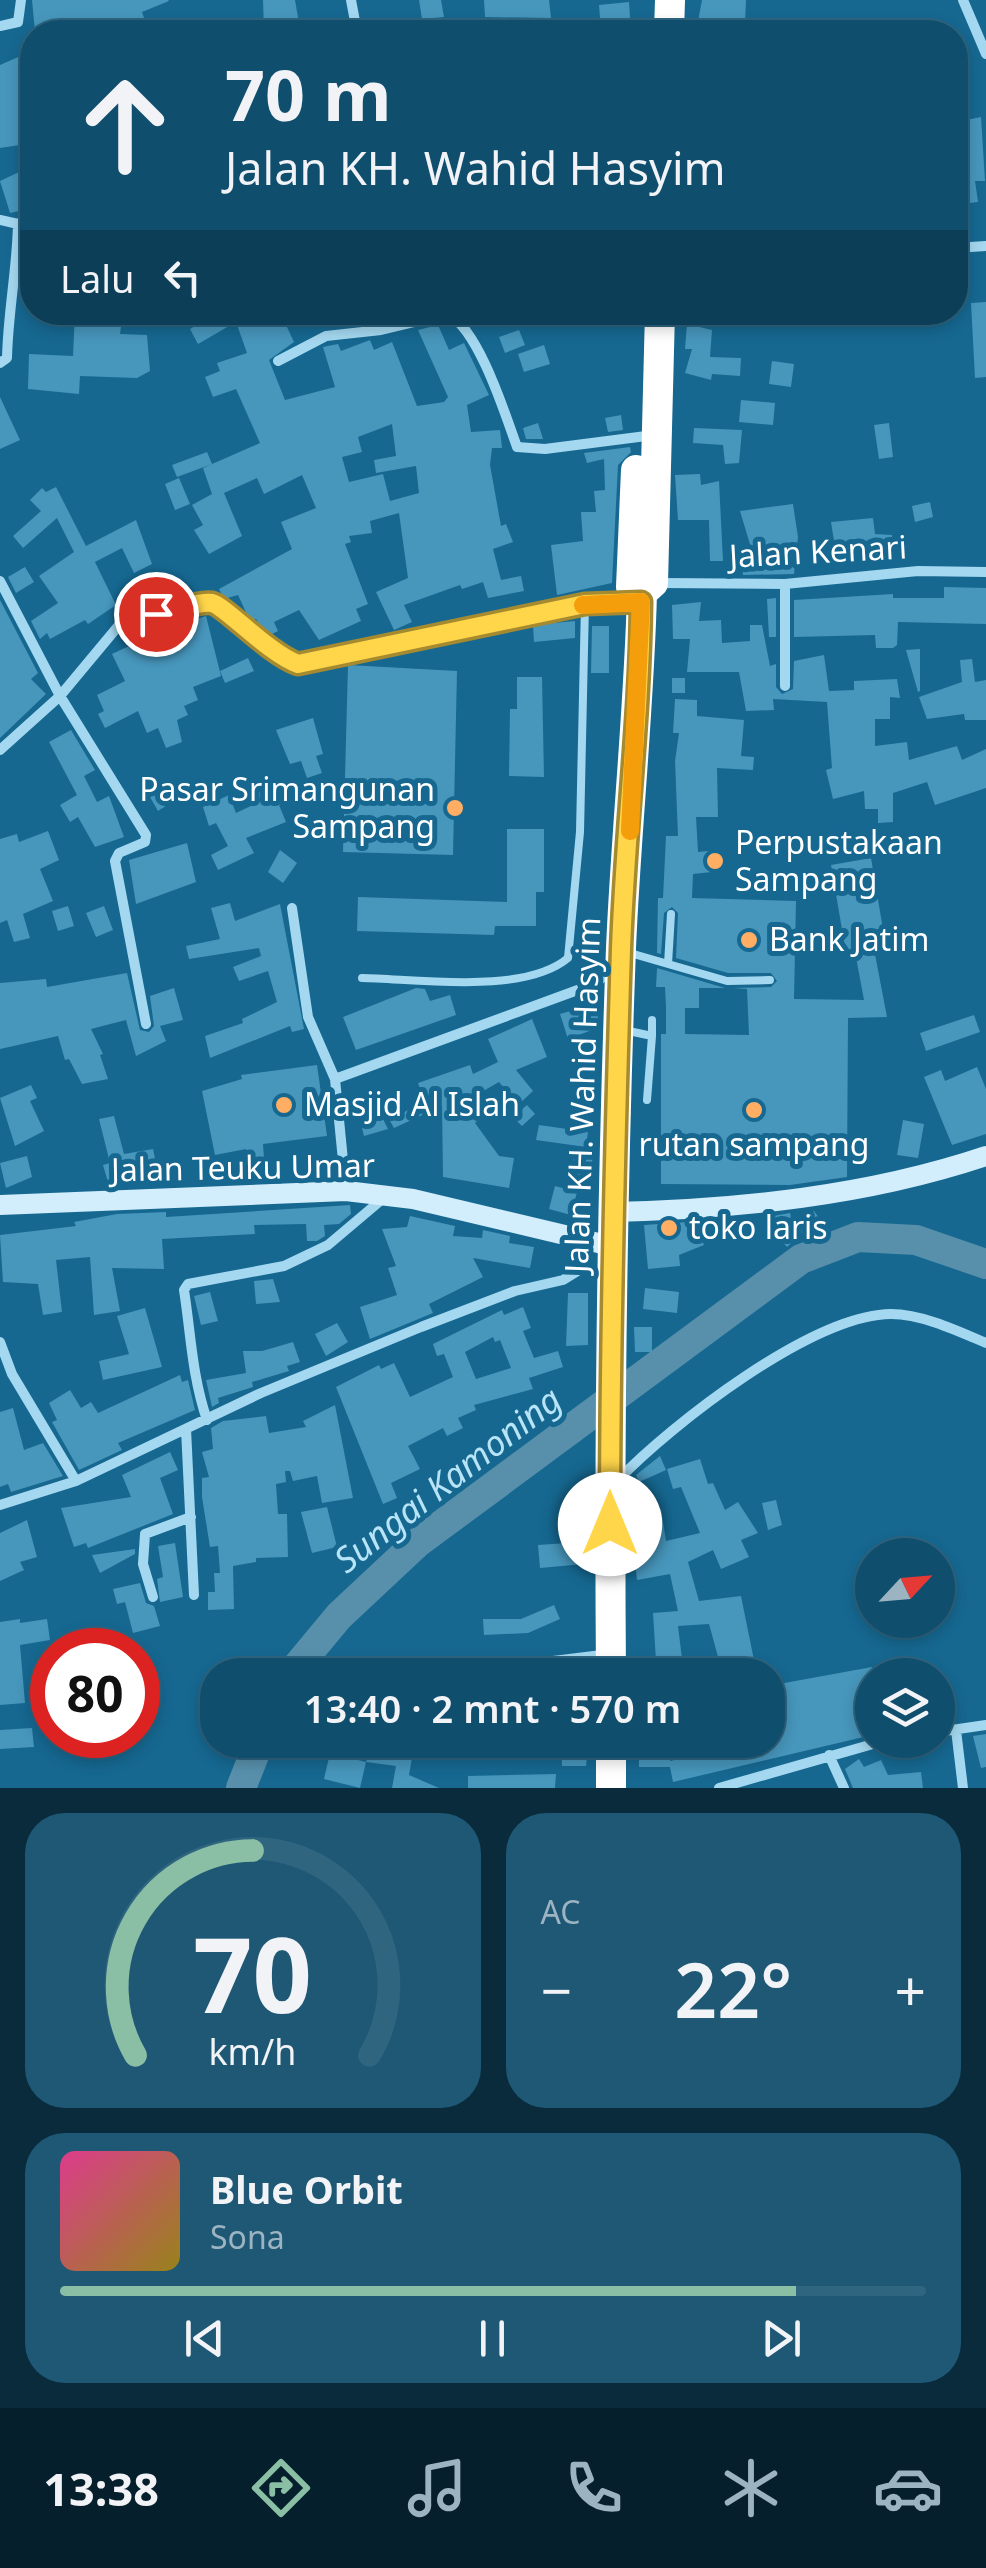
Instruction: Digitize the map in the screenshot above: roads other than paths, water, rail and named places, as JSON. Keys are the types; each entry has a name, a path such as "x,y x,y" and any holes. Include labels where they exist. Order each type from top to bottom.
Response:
{"highway":[{"name":"Jalan KH. Wahid Hasyim","path":"610,1488 612,1360 602,1242 613,1212 621,955 645,593 647,435 642,325"},
{"name":"Jalan KH. Wahid Hasyim","path":"647,435 659,325"},
{"path":"610,1488 611,1658"},
{"path":"611,1758 611,1788"}],"street":[{"path":"0,26 18,22 22,0"},
{"path":"963,0 986,54"},
{"path":"0,220 18,224 17,266 8,304 7,358 0,363"},
{"path":"278,361 326,336 402,325"},
{"path":"460,325 478,355 517,446 545,449 647,435"},
{"name":"Jalan Kenari","path":"0,750 60,696 120,624 135,617 209,602 225,608 265,648 298,664 645,593 918,571 986,572"},
{"path":"0,581 60,696 146,835 145,842 120,853 115,860 146,1024"},
{"path":"784,584 785,686"},
{"path":"292,908 308,1017 335,1079 346,1190"},
{"path":"335,1079 594,984 621,955"},
{"path":"594,984 608,990 620,1019"},
{"path":"613,1212 698,1209 874,1186 986,1156"},
{"name":"Jalan Teuku Umar","path":"0,1205 346,1190 386,1195 602,1242"},
{"path":"207,1420 189,1355 192,1331 184,1290 188,1284 284,1266 328,1245 386,1195"},
{"path":"0,1505 76,1480 421,1327 515,1291 564,1280 602,1242"},
{"path":"610,1488 662,1440 758,1367 852,1321 892,1314 948,1327 986,1343"},
{"path":"0,1342 12,1374 76,1480"},
{"path":"186,1429 194,1595"},
{"path":"153,1596 143,1564 146,1534 190,1517"},
{"path":"963,1788 956,1730 986,1725"},
{"path":"719,1788 855,1748"},
{"path":"829,1755 844,1788"}],"lane":[{"path":"362,978 514,979 550,972 568,958 580,832 585,604"},
{"path":"668,964 671,914"},
{"path":"621,955 727,981 770,980"},
{"path":"620,1019 652,1036"},
{"path":"647,1100 652,1020"}],"waterway":[{"name":"Sungai Kamoning","path":"304,1658 339,1616 417,1543 801,1259 858,1237 916,1240 986,1264"},
{"name":"Sungai Kamoning","path":"241,1788 253,1758"}],"place":[{"name":"Pasar Srimangunan Sampang","path":"455,808"},
{"name":"Perpustakaan Sampang","path":"715,861"},
{"name":"Bank Jatim","path":"749,940"},
{"name":"Masjid Al Islah","path":"284,1105"},
{"name":"rutan sampang","path":"754,1110"},
{"name":"toko laris","path":"669,1228"}]}
